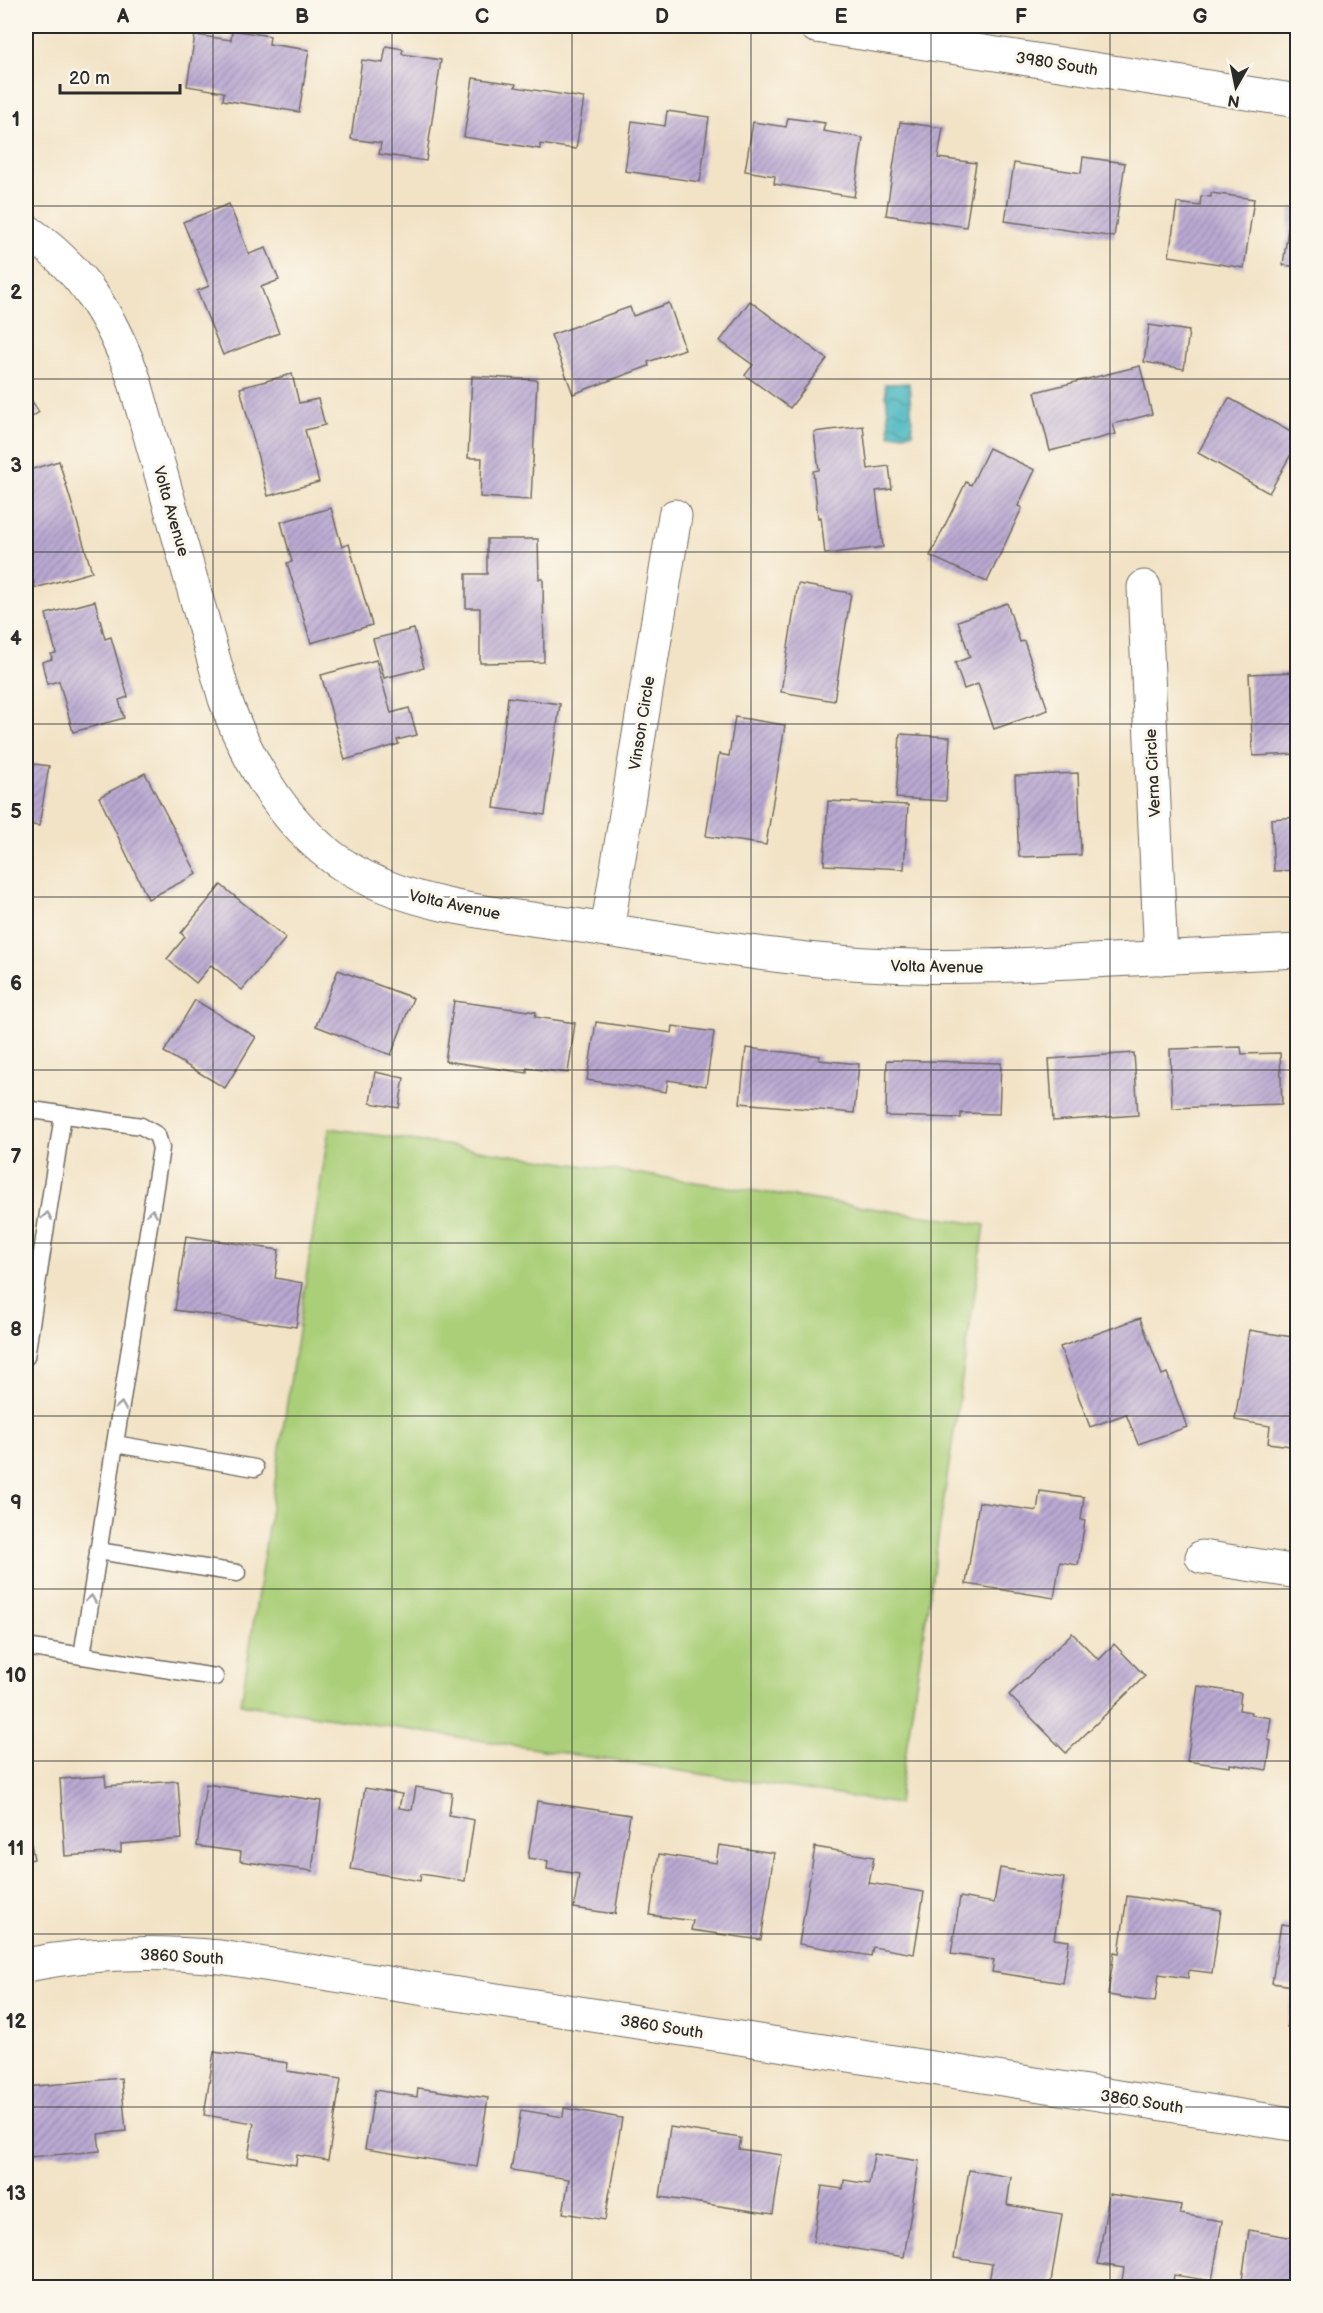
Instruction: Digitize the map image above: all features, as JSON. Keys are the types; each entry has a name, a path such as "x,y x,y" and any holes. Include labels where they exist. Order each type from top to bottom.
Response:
{"street":[{"name":"3980 South","path":"816,26 903,32 1298,101"},
{"name":"Volta Avenue","path":"26,230 45,244 90,292 109,319 123,348 234,724 257,770 291,817 310,837 351,869 400,893 460,907 779,956 913,966 980,967 1298,951"},
{"name":"Vinson Circle","path":"607,930 675,516"},
{"name":"Verna Circle","path":"1144,587 1161,958"},
{"path":"1202,1557 1298,1572"},
{"name":"3860 South","path":"26,1965 76,1958 152,1952 220,1957 1298,2126"}],"lane":[{"path":"26,1109 141,1126 157,1135 161,1148 81,1656"},
{"path":"26,1357 63,1115"},
{"path":"115,1444 255,1468"},
{"path":"98,1551 237,1573"},
{"path":"26,1647 214,1677"}],"green space":[{"path":"329,1128 985,1225 898,1804 241,1704"}],"water":[{"path":"909,383 913,433 890,435 885,384"}],"building":[{"path":"232,30 270,36 269,44 309,50 299,112 223,100 224,92 187,86 195,35 231,40"},
{"path":"386,46 403,49 402,54 441,60 426,161 379,154 381,143 351,139 362,60 383,63"},
{"path":"473,78 584,98 576,149 540,144 540,149 464,137"},
{"path":"667,111 709,117 700,182 625,171 632,121 665,126"},
{"path":"788,118 825,123 823,131 863,138 854,197 774,184 775,176 745,171 753,122 786,127"},
{"path":"900,122 943,128 938,158 976,163 966,227 886,215"},
{"path":"1083,157 1125,163 1114,237 1005,221 1014,163 1081,173"},
{"path":"1211,193 1254,199 1244,268 1169,256 1177,203 1200,206 1201,196 1211,197"},
{"path":"229,204 249,254 266,248 279,280 261,287 279,333 223,355 197,291 209,286 183,222"},
{"path":"1291,207 1298,208 1298,267 1283,265"},
{"path":"750,301 827,359 790,408 745,375 753,365 720,341"},
{"path":"669,303 685,349 648,362 649,366 573,394 551,335 630,307 633,316"},
{"path":"1149,325 1189,331 1184,369 1144,362"},
{"path":"1140,366 1152,414 1113,424 1116,434 1050,451 1035,392"},
{"path":"292,374 299,403 318,399 325,425 305,430 319,482 268,496 240,388"},
{"path":"472,376 537,380 531,500 480,497 482,458 468,458"},
{"path":"26,392 39,412 26,421"},
{"path":"1229,398 1298,436 1298,442 1269,493 1198,453"},
{"path":"863,426 868,469 889,466 892,489 876,491 883,547 825,554 813,471 819,470 814,432"},
{"path":"989,448 1035,470 1018,506 1022,508 987,582 930,556 966,482 971,485"},
{"path":"59,461 92,572 35,588 26,554 26,471"},
{"path":"331,508 342,547 349,544 372,625 311,643 287,563 292,562 281,522"},
{"path":"487,539 538,539 539,579 543,579 544,662 480,663 480,608 466,608 466,574 487,574"},
{"path":"1293,544 1298,544 1298,577 1296,577"},
{"path":"798,584 851,593 834,701 781,692"},
{"path":"95,601 105,639 111,637 128,697 119,700 124,718 73,732 59,681 47,684 42,662 52,659 51,654 56,653 46,614"},
{"path":"1007,603 1020,642 1024,641 1048,710 994,729 978,684 964,689 955,663 970,657 958,621"},
{"path":"414,629 424,668 384,678 373,639"},
{"path":"376,660 391,713 409,708 417,735 397,740 399,744 345,760 321,675"},
{"path":"1298,672 1298,754 1253,756 1249,674"},
{"path":"508,697 560,704 545,815 494,808"},
{"path":"735,717 785,725 766,845 706,836 719,754 729,756"},
{"path":"900,734 950,737 946,801 896,798"},
{"path":"26,763 49,766 39,826 26,824"},
{"path":"145,773 197,874 148,899 99,797"},
{"path":"1078,773 1081,855 1019,857 1015,776"},
{"path":"828,801 908,805 904,869 824,865"},
{"path":"1298,817 1298,870 1274,871 1271,819"},
{"path":"221,885 286,938 242,990 211,965 196,983 167,959 185,937 181,933"},
{"path":"338,970 413,998 391,1055 316,1026"},
{"path":"195,1000 256,1037 225,1088 164,1052"},
{"path":"454,1001 536,1012 535,1017 575,1023 568,1073 527,1068 527,1073 445,1061"},
{"path":"596,1022 672,1033 673,1026 714,1032 706,1086 668,1080 666,1092 587,1080"},
{"path":"1241,1047 1242,1054 1280,1053 1282,1104 1172,1108 1170,1049"},
{"path":"746,1048 820,1056 819,1060 859,1064 854,1113 740,1103"},
{"path":"1134,1053 1138,1115 1053,1121 1049,1059"},
{"path":"887,1060 1001,1063 999,1114 961,1113 961,1118 886,1116"},
{"path":"375,1072 404,1078 399,1108 370,1103"},
{"path":"186,1236 279,1250 275,1278 303,1283 296,1327 175,1310"},
{"path":"1140,1318 1162,1375 1167,1373 1187,1427 1138,1444 1126,1414 1090,1427 1060,1347"},
{"path":"1249,1330 1298,1338 1298,1447 1268,1443 1270,1426 1235,1420"},
{"path":"1040,1491 1084,1497 1081,1520 1085,1521 1078,1565 1060,1562 1054,1598 966,1584 979,1502 1037,1511"},
{"path":"1072,1633 1099,1660 1114,1644 1145,1676 1066,1753 1009,1695"},
{"path":"1198,1686 1241,1693 1239,1710 1251,1712 1250,1715 1271,1718 1267,1770 1230,1764 1230,1767 1187,1761"},
{"path":"105,1776 106,1786 178,1781 182,1839 121,1844 121,1852 65,1856 60,1779"},
{"path":"206,1784 321,1801 312,1871 240,1861 241,1852 197,1846"},
{"path":"416,1787 452,1793 449,1815 474,1820 465,1881 421,1874 420,1881 351,1869 365,1788 402,1794 399,1808 412,1810"},
{"path":"537,1801 630,1815 615,1914 574,1908 579,1874 547,1869 548,1861 528,1858"},
{"path":"26,1823 34,1859 26,1861"},
{"path":"719,1845 774,1853 761,1940 691,1930 693,1921 650,1915 659,1854 716,1863"},
{"path":"815,1847 874,1857 869,1883 924,1892 914,1954 873,1947 871,1956 799,1944"},
{"path":"1000,1868 1064,1878 1054,1939 1069,1941 1063,1983 992,1972 994,1960 951,1954 960,1897 994,1903"},
{"path":"1127,1896 1221,1910 1212,1973 1189,1970 1188,1978 1159,1974 1155,2002 1108,1995 1114,1952 1119,1953"},
{"path":"1281,1924 1298,1926 1298,2029 1287,2027 1293,1986 1272,1983"},
{"path":"214,2052 288,2063 287,2071 341,2079 328,2160 297,2155 296,2165 248,2157 254,2123 204,2115"},
{"path":"121,2078 126,2131 98,2134 100,2151 29,2157 26,2087"},
{"path":"418,2088 488,2098 477,2167 365,2149 375,2090 417,2097"},
{"path":"564,2108 622,2118 605,2220 563,2213 569,2179 511,2170 521,2110 563,2117"},
{"path":"670,2127 741,2138 739,2149 782,2155 773,2214 660,2197"},
{"path":"874,2154 919,2161 904,2257 813,2242 822,2186 843,2189 844,2180 869,2184"},
{"path":"969,2170 1011,2177 1007,2205 1062,2214 1050,2288 988,2288 992,2264 954,2258"},
{"path":"1109,2194 1181,2205 1180,2214 1222,2221 1212,2281 1174,2275 1172,2288 1121,2288 1124,2268 1098,2264"},
{"path":"1295,2229 1298,2229 1298,2288 1241,2288 1249,2230 1294,2238"}]}
